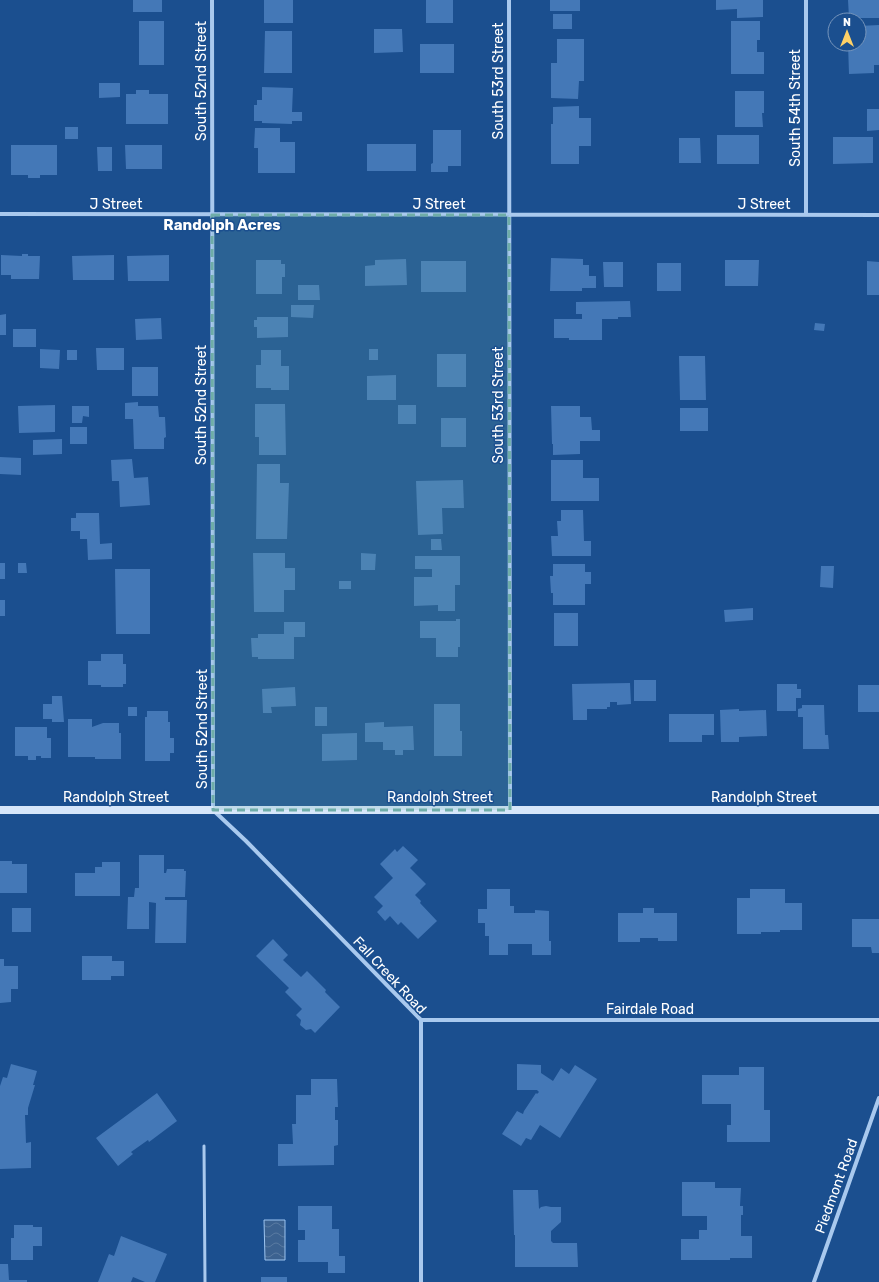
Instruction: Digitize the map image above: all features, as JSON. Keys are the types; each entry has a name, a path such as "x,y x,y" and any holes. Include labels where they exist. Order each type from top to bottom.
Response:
{"main road":[{"name":"Randolph Street","path":"0,810 879,810"}],"street":[{"name":"South 52nd Street","path":"212,0 213,810"},
{"name":"South 53rd Street","path":"509,0 510,810"},
{"name":"South 54th Street","path":"806,0 806,215"},
{"name":"J Street","path":"0,214 879,215"},
{"name":"Fall Creek Road","path":"213,810 246,841 421,1020 421,1282"},
{"name":"Fairdale Road","path":"421,1020 879,1020"},
{"name":"Piedmont Road","path":"814,1282 879,1098"}],"lane":[{"path":"204,1146 205,1282"}],"highlighted area":[{"path":"212,215 509,215 510,810 213,810"}],"water":[{"path":"264,1220 285,1220 285,1260 265,1260"}],"building":[{"path":"133,0 162,0 162,12 133,12"},
{"path":"264,0 293,0 293,23 264,23"},
{"path":"426,0 453,0 453,23 426,23"},
{"path":"550,0 580,0 580,11 550,11"},
{"path":"716,0 763,0 763,17 737,18 737,9 716,10"},
{"path":"848,0 879,0 879,18 867,18 867,12 849,12"},
{"path":"553,14 572,14 572,29 553,29"},
{"path":"139,21 164,21 164,65 139,65"},
{"path":"731,21 760,21 760,40 757,40 757,52 764,52 764,74 731,74"},
{"path":"879,25 879,65 874,65 874,73 849,74 848,52 867,52 867,26"},
{"path":"374,29 402,29 403,52 374,53"},
{"path":"265,31 292,31 292,73 264,73"},
{"path":"557,39 584,39 584,81 579,81 578,99 551,98 551,63 557,63"},
{"path":"420,44 454,44 454,73 420,73"},
{"path":"99,83 120,83 120,97 99,98"},
{"path":"262,87 293,88 292,112 302,112 302,121 292,121 292,124 262,123 262,121 254,121 254,105 257,105 257,100 262,100"},
{"path":"136,90 149,90 149,94 168,94 168,124 126,124 126,94 136,94"},
{"path":"735,91 764,91 764,113 762,113 763,127 735,127"},
{"path":"579,106 579,118 591,118 591,146 579,146 579,164 551,164 551,124 553,124 553,107"},
{"path":"867,109 879,109 879,130 867,131"},
{"path":"65,127 78,127 78,139 65,139"},
{"path":"255,128 280,128 280,142 295,142 295,173 258,173 258,148 254,148"},
{"path":"433,130 461,130 461,166 448,166 448,172 431,172 431,164 433,163"},
{"path":"717,135 759,135 759,164 717,164"},
{"path":"833,137 873,137 873,163 833,164"},
{"path":"679,138 700,138 701,163 679,163"},
{"path":"367,144 416,144 416,171 367,171"},
{"path":"11,145 57,145 57,175 40,175 40,178 28,178 28,175 11,175"},
{"path":"125,145 162,145 162,169 126,169"},
{"path":"97,147 112,147 112,171 98,171"},
{"path":"22,254 28,254 28,256 40,256 39,279 11,279 11,275 1,275 1,255 22,256"},
{"path":"114,255 114,280 73,280 72,256"},
{"path":"169,255 169,281 128,281 127,256"},
{"path":"551,258 583,259 583,265 589,265 589,276 596,276 596,288 582,288 582,291 550,291"},
{"path":"406,259 407,285 365,286 365,266 375,265 375,260"},
{"path":"256,260 281,260 281,264 285,264 285,277 282,277 282,294 256,294"},
{"path":"725,260 759,260 758,286 725,286"},
{"path":"421,261 466,261 466,292 421,292"},
{"path":"867,261 879,262 879,295 867,295"},
{"path":"603,262 623,262 623,287 604,287"},
{"path":"657,263 681,263 681,291 657,291"},
{"path":"298,285 319,285 320,300 298,300"},
{"path":"630,301 631,317 602,319 602,340 569,340 569,338 554,338 554,319 582,319 582,314 576,314 576,302"},
{"path":"291,305 314,305 313,318 291,317"},
{"path":"6,314 6,335 0,335 0,315"},
{"path":"257,317 288,317 288,337 257,338 257,327 254,327 254,320 257,320"},
{"path":"161,318 162,339 136,340 135,319"},
{"path":"815,323 825,324 824,331 814,330"},
{"path":"13,329 36,329 36,347 13,347"},
{"path":"96,348 124,348 124,370 97,370"},
{"path":"40,349 60,350 59,369 40,368"},
{"path":"369,349 378,349 378,360 369,360"},
{"path":"67,350 77,350 77,360 67,360"},
{"path":"261,350 281,350 281,366 289,366 289,390 256,388 256,365 261,365"},
{"path":"437,354 466,354 466,387 437,387"},
{"path":"679,356 705,356 706,400 680,400"},
{"path":"132,367 158,367 158,396 132,396"},
{"path":"396,375 396,400 367,400 367,376"},
{"path":"138,402 138,406 158,406 159,417 165,417 166,437 164,438 164,449 134,449 133,419 125,419 125,403"},
{"path":"255,404 285,404 286,455 259,455 259,437 255,437"},
{"path":"55,405 55,432 19,433 18,406"},
{"path":"398,405 416,405 416,424 398,424"},
{"path":"72,406 89,406 89,417 83,416 82,423 72,423"},
{"path":"551,406 580,406 580,417 591,417 592,430 600,430 600,441 580,441 580,454 553,455"},
{"path":"680,408 708,408 708,431 680,431"},
{"path":"441,418 466,418 466,447 441,447"},
{"path":"70,427 87,427 87,444 70,444"},
{"path":"62,439 62,454 33,455 33,440"},
{"path":"0,457 21,458 21,475 0,474"},
{"path":"132,459 134,478 148,477 150,505 120,507 119,481 112,481 111,460"},
{"path":"551,460 583,460 583,478 599,478 599,501 551,501"},
{"path":"257,464 280,464 280,483 289,483 287,539 256,539"},
{"path":"463,480 464,508 442,508 443,534 418,535 416,481"},
{"path":"561,510 583,510 584,541 591,541 591,556 552,556 551,536 558,536 557,521 561,521"},
{"path":"76,513 99,513 100,544 112,543 112,559 88,560 87,539 80,539 80,531 71,531 71,518 76,518"},
{"path":"431,539 441,539 442,550 431,550"},
{"path":"253,553 285,553 285,568 295,568 295,590 284,590 284,612 254,612"},
{"path":"361,553 376,554 375,570 361,570"},
{"path":"415,556 460,556 460,585 455,585 455,611 438,611 438,605 414,606 414,577 432,577 432,569 415,569"},
{"path":"0,563 5,563 5,579 0,579"},
{"path":"18,563 26,563 27,573 18,573"},
{"path":"553,564 585,564 585,572 591,572 591,584 585,584 585,605 553,605 553,593 551,593 550,576 553,576"},
{"path":"821,566 834,566 833,588 820,587"},
{"path":"115,569 150,569 150,634 116,634"},
{"path":"339,581 351,581 351,589 339,589"},
{"path":"0,600 5,600 5,616 0,616"},
{"path":"753,608 753,620 725,622 724,610"},
{"path":"554,613 578,613 578,646 554,646"},
{"path":"456,619 460,619 460,647 458,647 458,657 436,657 436,638 420,638 420,621 456,621"},
{"path":"284,622 305,622 305,637 294,637 294,659 258,659 258,657 252,657 251,638 258,638 258,634 284,634"},
{"path":"101,654 123,654 123,664 126,664 126,684 123,684 123,687 101,687 101,685 88,685 88,661 101,661"},
{"path":"634,680 656,680 656,701 634,701"},
{"path":"630,683 631,704 617,705 617,702 610,702 610,707 607,707 607,709 587,709 587,720 573,720 572,684"},
{"path":"777,684 797,684 797,689 801,689 801,698 796,698 796,711 777,711"},
{"path":"858,685 879,685 879,712 858,712"},
{"path":"295,687 296,706 271,707 272,713 263,713 262,689"},
{"path":"52,696 62,696 64,722 52,722 52,719 43,719 43,704 52,704"},
{"path":"434,704 460,704 462,756 434,756"},
{"path":"802,705 824,705 825,735 828,735 829,749 803,749 803,717 798,717 798,709 802,708"},
{"path":"128,707 137,707 137,716 128,716"},
{"path":"315,707 327,707 327,726 315,726"},
{"path":"739,709 739,711 766,710 767,736 739,737 739,742 721,742 720,710"},
{"path":"147,711 168,711 170,738 174,738 174,753 170,753 170,761 145,761 145,717 147,717"},
{"path":"669,714 714,714 714,735 702,735 702,742 669,742"},
{"path":"68,719 92,719 92,727 103,723 119,723 119,733 121,733 121,759 68,757"},
{"path":"384,722 384,727 413,726 414,750 403,750 403,755 395,755 395,750 383,750 383,742 365,742 365,723"},
{"path":"15,727 47,727 47,738 51,738 51,758 41,758 41,756 36,756 36,760 28,760 28,756 15,756"},
{"path":"357,733 357,760 322,761 322,734"},
{"path":"403,846 418,860 410,868 426,884 415,895 421,901 420,903 437,921 418,939 401,922 398,925 390,916 385,921 377,912 383,906 374,897 393,878 380,864 395,849 397,852"},
{"path":"139,855 164,855 164,873 166,873 167,869 184,869 184,871 186,871 185,897 165,897 165,900 187,900 186,943 155,943 156,903 149,902 149,929 127,929 128,897 134,897 135,888 139,888"},
{"path":"0,861 12,861 12,864 27,864 27,893 0,893"},
{"path":"102,862 120,862 120,896 75,896 75,873 95,873 95,867 102,867"},
{"path":"487,889 510,889 510,906 514,906 514,913 535,913 535,910 549,911 549,941 551,941 551,955 532,955 532,944 508,944 508,955 489,955 489,936 485,936 485,923 478,923 478,909 487,909"},
{"path":"750,889 785,889 785,903 802,903 802,930 780,930 780,932 761,932 761,934 737,934 737,898 750,898"},
{"path":"12,908 31,908 31,932 12,932"},
{"path":"643,908 654,908 654,913 677,913 677,941 658,941 658,938 640,938 640,942 618,942 618,913 643,913"},
{"path":"852,919 879,919 879,953 872,953 871,947 852,947"},
{"path":"273,939 288,955 283,960 301,977 307,971 340,1007 315,1033 311,1029 306,1030 300,1025 301,1020 296,1015 302,1009 285,992 289,988 256,956"},
{"path":"82,956 112,956 112,961 124,961 124,976 111,976 111,980 82,980"},
{"path":"0,959 4,959 4,966 18,966 18,989 11,989 11,1002 0,1003"},
{"path":"11,1064 37,1071 33,1085 35,1085 28,1108 28,1115 25,1115 26,1143 31,1142 31,1168 0,1169 0,1086 3,1077 7,1078"},
{"path":"517,1064 541,1065 541,1073 553,1081 561,1068 569,1074 575,1065 597,1079 560,1138 540,1125 531,1140 526,1138 521,1146 502,1134 517,1111 523,1114 536,1093 537,1094 539,1092 537,1090 517,1090"},
{"path":"739,1067 764,1067 764,1110 770,1110 770,1142 727,1142 727,1125 731,1125 731,1104 702,1104 702,1075 739,1075"},
{"path":"311,1079 337,1079 338,1107 335,1107 335,1120 338,1120 338,1145 334,1146 334,1165 278,1166 278,1144 293,1144 292,1124 296,1124 296,1095 311,1095"},
{"path":"157,1093 177,1121 149,1142 148,1140 131,1152 133,1154 118,1166 96,1138"},
{"path":"682,1182 715,1182 715,1188 741,1188 740,1206 743,1206 743,1215 741,1215 741,1236 752,1236 752,1258 730,1258 730,1260 681,1260 681,1239 699,1239 699,1230 707,1230 707,1216 682,1216"},
{"path":"513,1190 538,1190 539,1209 546,1206 561,1207 561,1222 551,1231 551,1241 553,1243 577,1243 578,1267 515,1267"},
{"path":"298,1206 332,1206 332,1229 339,1229 339,1256 345,1256 345,1273 328,1273 328,1262 298,1262 298,1240 305,1240 305,1230 298,1230"},
{"path":"14,1225 33,1225 33,1227 42,1227 42,1246 33,1246 33,1260 11,1260 11,1238 14,1238"},
{"path":"121,1236 167,1254 155,1282 145,1282 133,1277 131,1282 98,1282 109,1254 114,1256"},
{"path":"0,1264 8,1264 9,1280 27,1280 27,1282 0,1282"},
{"path":"261,1277 287,1277 287,1282 261,1282"}],"district":[{"name":"Randolph Acres","path":"222,225"}]}
